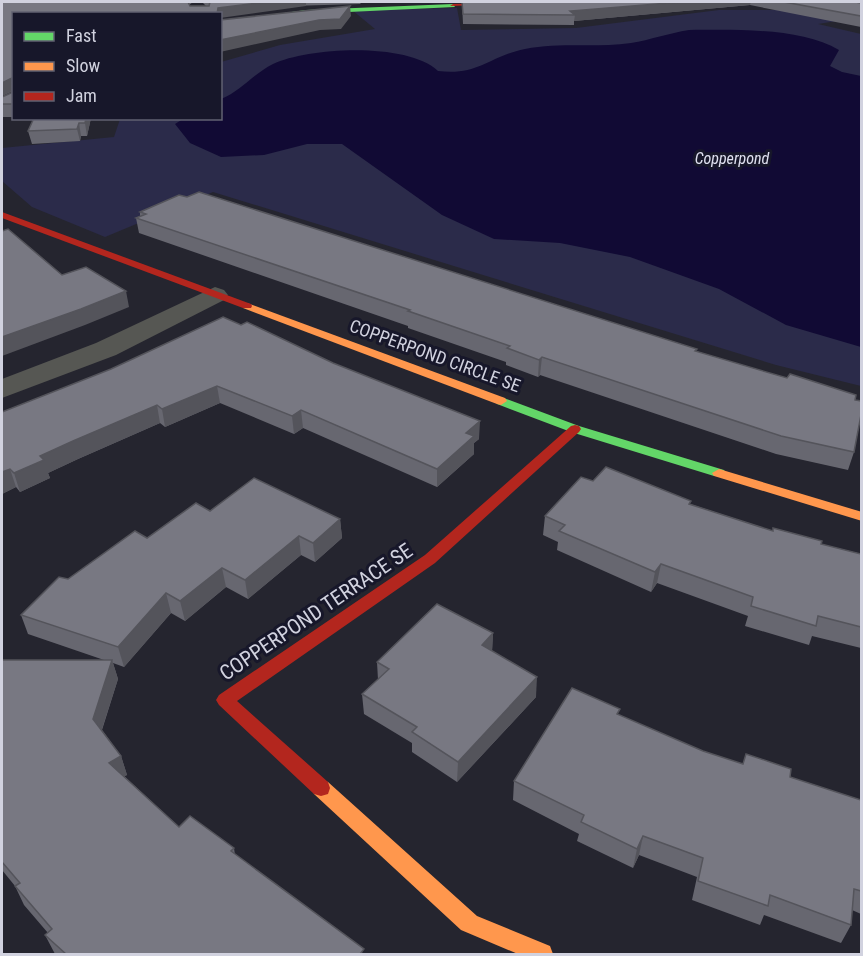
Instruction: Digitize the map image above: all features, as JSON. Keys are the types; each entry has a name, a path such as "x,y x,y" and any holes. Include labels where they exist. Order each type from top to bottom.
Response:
{"street":[{"path":"222,22 318,9 399,3 467,6 565,2"},
{"name":"COPPERPOND CIRCLE SE","path":"2,215 575,429 861,517"},
{"path":"2,389 106,349 215,295"},
{"name":"COPPERPOND TERRACE SE","path":"542,954 470,923 225,700 430,559 575,429"}],"shaded area":[{"name":"Copperpond","path":"457,8 461,30 576,28 719,10 797,10 861,17 818,24 861,34 861,386 776,365 213,192 105,237 32,207 2,181 2,148 114,137 120,120 222,120 222,62 280,45 375,29 352,10"}],"water":[{"name":"Copperpond","path":"689,30 766,31 806,37 839,50 830,66 842,72 861,76 861,347 786,325 719,289 630,257 560,243 494,239 442,215 342,144 307,144 264,155 221,157 190,143 175,124 181,120 222,120 222,98 235,92 273,64 310,54 358,50 382,52 405,55 424,62 438,71 452,72 474,68 525,49 631,43"}],"building":[{"path":"2,2 188,2 190,6 209,6 210,2 265,2 218,8 217,12 12,12 12,78 2,83"},
{"path":"462,2 681,2 570,11 575,15 463,14"},
{"path":"784,2 861,3 861,16"},
{"path":"350,6 340,19 319,20 222,40 222,20"},
{"path":"12,92 12,104 2,104 2,97"},
{"path":"33,120 86,120 85,123 79,123 77,129 28,131"},
{"path":"199,192 697,349 695,351 787,378 790,374 856,395 855,400 861,401 861,415 854,452 781,436 542,357 539,360 507,348 510,346 408,311 410,310 136,218 146,214 140,212 179,195 187,197"},
{"path":"8,229 62,275 86,267 126,291 2,337 2,231"},
{"path":"223,317 241,325 247,322 333,363 480,421 466,433 474,436 437,469 301,410 292,416 217,386 162,409 157,405 73,441 40,456 44,460 14,473 10,469 2,472 2,412 111,369"},
{"path":"606,467 691,501 689,504 773,531 773,528 861,554 861,627 818,616 816,626 751,606 753,597 661,564 655,572 559,531 565,525 545,516 581,477 593,481"},
{"path":"254,478 340,519 313,543 299,536 245,580 222,568 180,601 166,593 118,647 21,615 59,577 68,579 135,531 147,538 196,503 210,511"},
{"path":"437,604 493,633 482,645 537,677 458,762 412,732 417,727 362,694 389,669 377,662"},
{"path":"2,660 112,660 93,719 121,756 109,763 179,827 190,816 234,848 231,851 364,949 360,954 66,954 45,935 52,929 15,886 20,883 2,862"},
{"path":"572,688 620,709 617,714 703,751 743,764 746,754 791,769 790,777 861,800 861,891 854,889 851,925 770,895 768,906 698,881 703,858 643,836 637,849 581,822 584,815 514,781"}],"traffic: fast":[{"path":"222,24 306,12 453,6"},
{"path":"501,401 575,429 719,473"}],"traffic: slow":[{"path":"247,306 501,401"},
{"path":"719,473 862,517"},
{"path":"321,788 469,923 542,954"}],"traffic: jam":[{"path":"453,6 565,2"},
{"path":"2,215 247,306"},
{"path":"321,788 225,700 430,559 575,429"}]}
